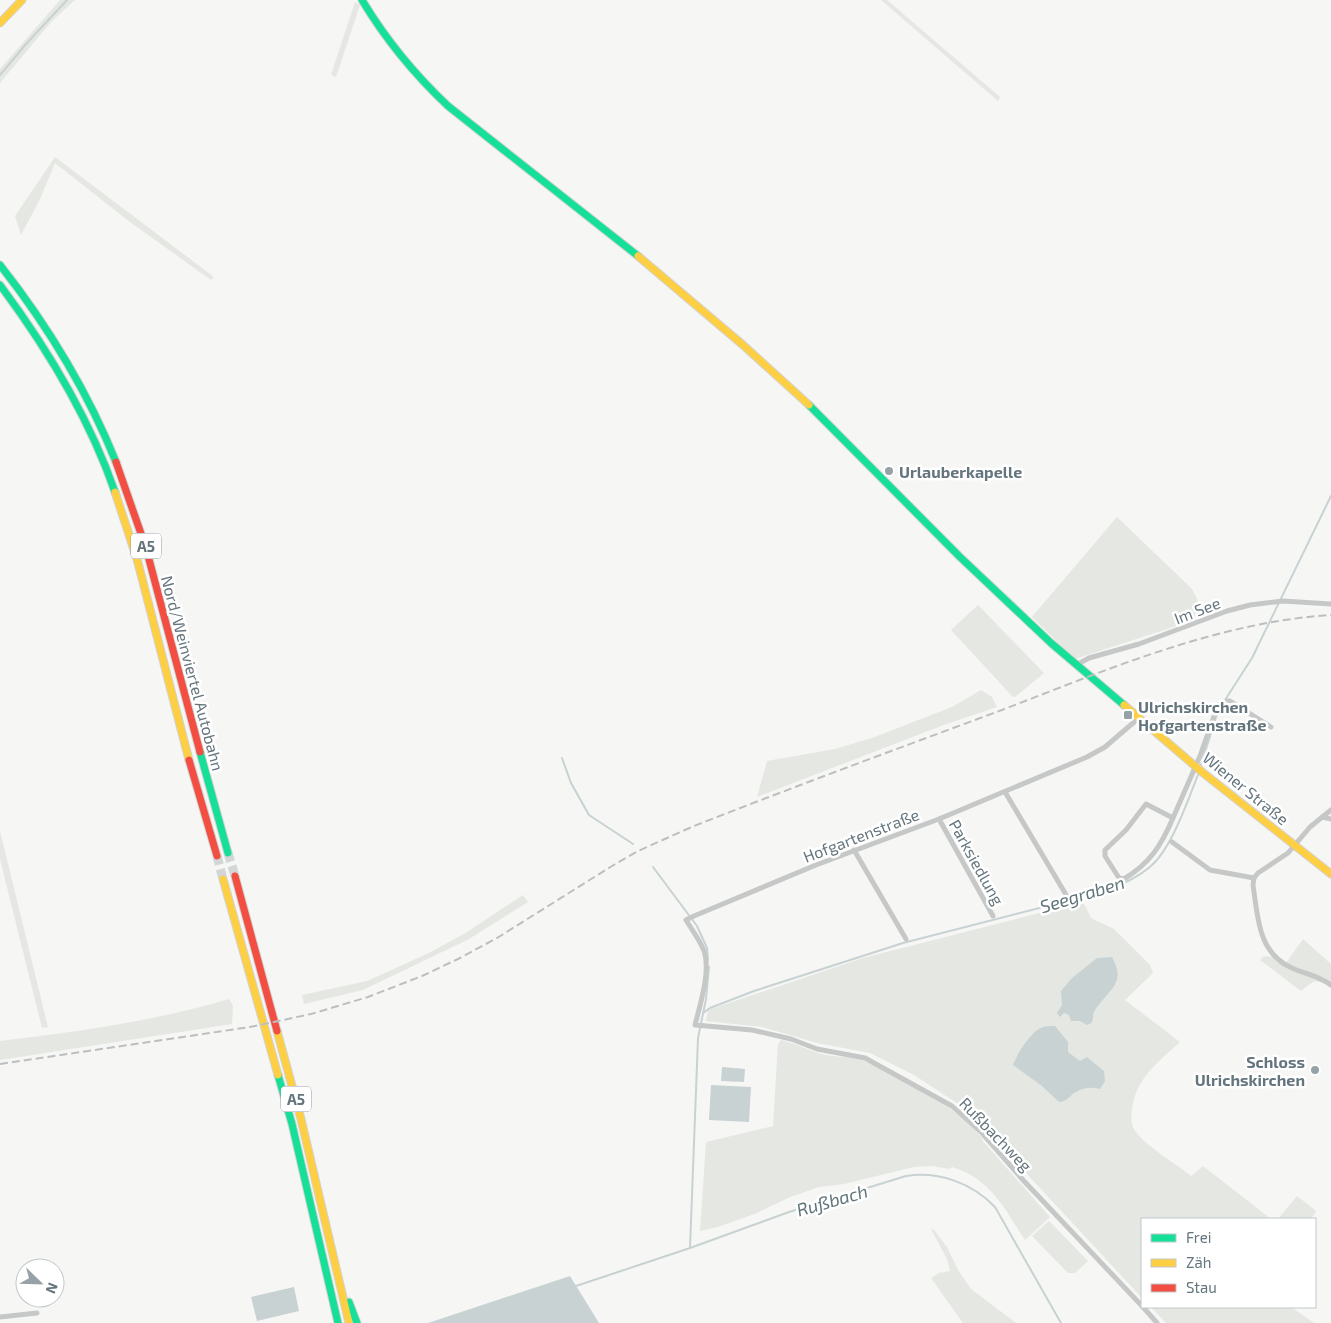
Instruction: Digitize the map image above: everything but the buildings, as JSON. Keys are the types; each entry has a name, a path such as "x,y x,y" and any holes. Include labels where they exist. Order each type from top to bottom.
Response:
{"main road":[{"path":"0,24 22,0"},
{"name":"Wiener Straße","path":"362,0 390,45 440,100 650,266 775,373 948,545 1076,665 1140,717 1199,769 1331,874"},
{"name":"Nord/Weinviertel Autobahn","path":"0,265 28,301 72,369 95,413 119,466 144,538 228,853"},
{"name":"Nord/Weinviertel Autobahn","path":"0,285 36,334 66,385 96,444 117,496 133,544 179,722 217,856"},
{"name":"A5","path":"235,876 290,1077 349,1323"},
{"name":"A5","path":"223,878 292,1124 338,1323"},
{"path":"337,1274 357,1323"},
{"path":"326,1277 334,1323"}],"street":[{"name":"Im See","path":"1076,665 1089,658 1139,644 1236,608 1273,602 1331,604"},
{"path":"1173,818 1146,804 1126,830 1105,850 1105,856 1119,878 1124,880 1136,872 1151,857 1165,836 1199,769 1218,705 1230,701 1271,727"},
{"name":"Hofgartenstraße","path":"700,1025 706,968 704,953 700,942 686,920 854,850 939,819 1087,757 1105,747 1140,717"},
{"path":"1005,792 1068,898"},
{"path":"1331,810 1310,827 1288,853 1258,873 1254,878 1253,885 1265,944 1275,958 1292,968 1308,973 1331,985"},
{"path":"1322,817 1331,818"},
{"name":"Parksiedlung","path":"939,819 993,916"},
{"path":"1172,842 1210,870 1254,878"},
{"path":"854,850 906,939"},
{"name":"Rußbachweg","path":"700,1025 752,1030 775,1035 817,1049 865,1058 952,1106 982,1133 1023,1180 1141,1304"},
{"name":"Rußbachweg","path":"1145,1308 1157,1323"},
{"path":"0,1317 37,1313"}],"shaded area":[{"path":"60,0 75,0 51,22 0,83 0,69"},
{"path":"881,0 887,0 1000,97 998,101"},
{"path":"355,2 360,5 336,77 331,75"},
{"path":"55,157 214,277 211,280 130,222 55,163 40,199 21,235 15,216"},
{"path":"1117,517 1192,589 1199,603 1195,620 1075,659 1032,617"},
{"path":"978,605 1044,673 1015,697 951,630"},
{"path":"981,690 992,697 997,707 941,726 757,797 767,761 835,749 872,738 952,707"},
{"path":"0,831 48,1027 42,1028 0,859"},
{"path":"523,895 528,902 469,939 363,990 304,1004 302,995 367,981 429,953 467,932"},
{"path":"1083,902 1091,918 1114,929 1150,965 1153,973 1125,1000 1180,1042 1149,1072 1138,1089 1132,1112 1134,1129 1152,1147 1191,1176 1203,1166 1270,1218 1141,1218 1141,1297 972,1113 914,1075 870,1053 817,1043 762,1027 706,1021 708,1010 863,958"},
{"path":"1303,939 1331,964 1331,988 1322,983 1315,982 1309,984 1301,991 1260,960 1264,956 1276,957 1286,963"},
{"path":"1112,957 1117,971 1116,982 1095,1010 1091,1023 1087,1025 1080,1021 1071,1021 1069,1015 1064,1013 1060,1017 1057,1013 1062,1005 1061,991 1072,978 1097,958"},
{"path":"229,999 233,1006 232,1024 0,1060 0,1041 87,1030 145,1020"},
{"path":"1055,1026 1068,1042 1068,1052 1080,1061 1087,1057 1104,1071 1105,1081 1100,1089 1082,1089 1064,1101 1059,1102 1042,1086 1013,1065 1021,1049 1038,1029"},
{"path":"781,1040 820,1054 865,1061 913,1085 944,1104 971,1126 1050,1217 1025,1240 1003,1206 987,1187 977,1179 952,1167 949,1169 932,1166 914,1167 844,1184 819,1187 790,1197 757,1213 718,1227 700,1231 706,1142 773,1126 778,1044"},
{"path":"722,1067 745,1069 744,1082 721,1081"},
{"path":"711,1085 751,1087 749,1122 709,1120"},
{"path":"1297,1196 1316,1211 1312,1218 1279,1218"},
{"path":"1049,1221 1088,1261 1075,1273 1068,1273 1032,1236"},
{"path":"931,1229 934,1230 947,1247 958,1270 971,1289 1016,1323 963,1323 931,1278 939,1273 950,1271 947,1259"},
{"path":"570,1276 599,1323 428,1323"},
{"path":"294,1287 299,1311 257,1321 251,1297"},
{"path":"1152,1308 1292,1308 1314,1323 1166,1323"}],"waterway":[{"path":"0,75 67,0"},
{"name":"Seegraben","path":"1225,700 1252,658 1331,496"},
{"name":"Seegraben","path":"1200,768 1217,714 1223,704"},
{"path":"562,758 571,783 589,815 633,844"},
{"name":"Seegraben","path":"703,1013 710,1008 754,991 903,943 1102,892 1128,881 1152,865 1166,847 1179,822 1199,772"},
{"path":"653,867 697,926 707,948 708,960"},
{"path":"690,1248 698,1038 706,999 709,967"},
{"name":"Rußbach","path":"576,1286 690,1248 789,1212 906,1176 931,1175 965,1185 976,1191 995,1207 1061,1323"}],"tunnel":[{"path":"228,853 235,876"},
{"path":"217,856 223,879"}],"railway":[{"path":"0,1064 250,1027 311,1014 368,997 422,976 460,958 497,938 638,851 694,826 1081,679 1163,650 1247,627 1289,619 1331,615"}],"traffic: fast":[{"path":"362,0 401,56 448,106 638,256"},
{"path":"0,265 34,311 65,359 105,435 116,462"},
{"path":"0,285 34,333 80,410 105,464 115,492"},
{"path":"809,405 960,557 1051,643 1124,705"},
{"path":"200,752 228,853"},
{"path":"278,1075 292,1124 338,1323"},
{"path":"349,1302 357,1323"}],"traffic: slow":[{"path":"0,23 22,0"},
{"path":"638,256 743,345 809,405"},
{"path":"115,492 137,559 189,760"},
{"path":"1124,705 1202,772 1331,874"},
{"path":"223,879 278,1075"},
{"path":"277,1031 301,1119 349,1323"}],"traffic: jam":[{"path":"116,462 146,548 200,752"},
{"path":"189,760 217,856"},
{"path":"235,876 277,1031"}],"place":[{"name":"Urlauberkapelle","path":"889,471"},
{"name":"Ulrichskirchen Hofgartenstraße","path":"1128,715"},
{"name":"Schloss Ulrichskirchen","path":"1315,1070"}]}
